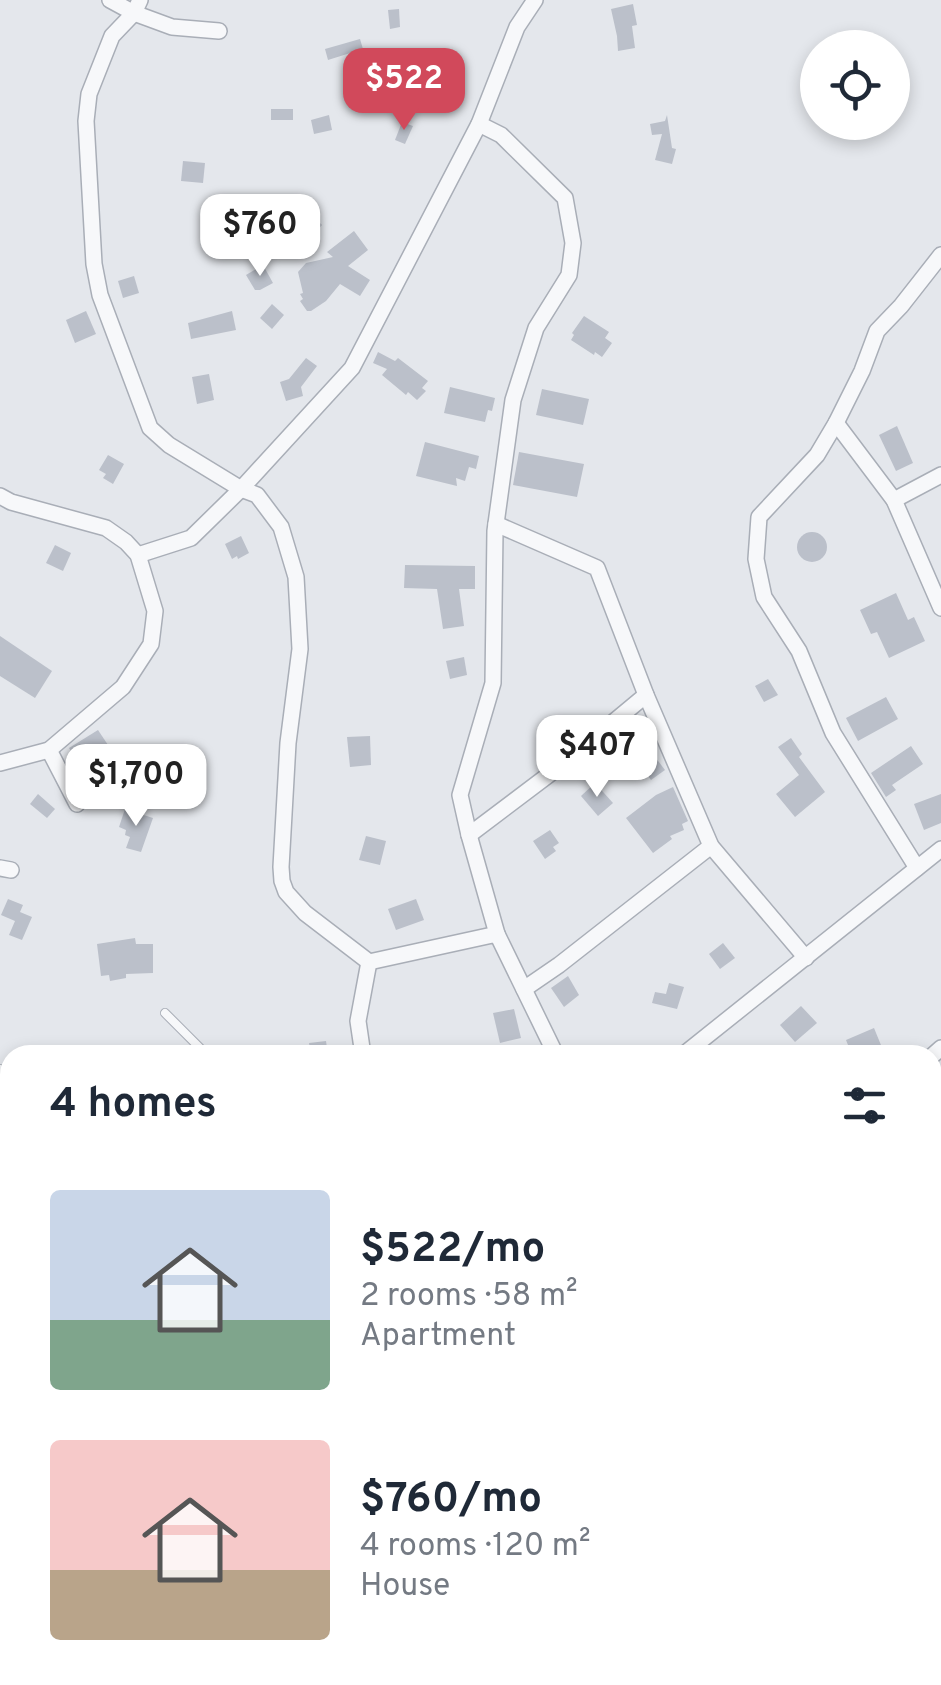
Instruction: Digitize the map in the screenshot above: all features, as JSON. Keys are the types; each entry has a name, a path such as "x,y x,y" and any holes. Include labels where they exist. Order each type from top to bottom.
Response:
{"street":[{"path":"110,0 137,6 172,27 219,31"},
{"path":"138,555 191,538 352,368 479,124 517,27 536,0"},
{"path":"137,6 112,36 89,94 86,122 94,264 100,295 150,428 168,445 240,489 257,495 280,527 296,577 300,649 288,744 282,882 305,913 369,962 497,934"},
{"path":"479,124 502,135 565,198 573,244 568,275 536,328 513,400 496,524 493,683 460,795 497,934 551,1045"},
{"path":"917,868 832,733 799,652 764,597 756,559 759,516 817,455 862,371 878,330 941,256"},
{"path":"836,424 894,500 941,608"},
{"path":"894,500 941,475"},
{"path":"0,496 106,528 126,542 138,555 155,612 151,644 123,687 49,750 0,763"},
{"path":"496,524 597,568 711,846 806,958"},
{"path":"469,835 646,695"},
{"path":"49,750 77,804"},
{"path":"524,989 711,846"},
{"path":"696,1045 941,849"},
{"path":"362,1045 358,1021 369,962"}],"lane":[{"path":"165,1014 198,1045"}],"building":[{"path":"633,4 637,25 632,26 635,48 618,51 611,9"},
{"path":"399,9 400,27 390,29 388,10"},
{"path":"360,39 363,49 328,60 325,49"},
{"path":"441,83 453,90 444,103 433,96"},
{"path":"271,109 293,109 293,120 271,120"},
{"path":"329,115 332,130 314,134 311,120"},
{"path":"667,115 672,148 676,149 672,164 655,160 662,134 652,135 650,124 665,121"},
{"path":"402,122 413,126 405,144 395,140"},
{"path":"183,161 205,163 203,183 181,181"},
{"path":"314,217 322,225 311,237 303,229"},
{"path":"354,231 368,250 348,266 370,280 360,296 340,284 326,301 307,311 300,301 303,293 298,272 306,263 333,257 327,252"},
{"path":"263,265 273,283 255,290 246,275"},
{"path":"134,276 139,293 123,298 118,281"},
{"path":"272,304 284,315 272,329 260,318"},
{"path":"86,311 96,334 75,343 66,320"},
{"path":"232,311 236,330 191,339 188,323"},
{"path":"584,316 609,332 605,338 612,343 602,357 571,340"},
{"path":"378,352 395,361 398,358 428,381 422,388 426,391 417,400 382,375 387,369 373,363"},
{"path":"306,358 317,366 301,387 303,396 286,401 280,382 289,379"},
{"path":"209,374 214,400 197,404 192,377"},
{"path":"450,387 495,398 485,422 444,413"},
{"path":"542,389 589,399 583,425 536,415"},
{"path":"897,426 913,463 896,471 879,435"},
{"path":"425,442 479,456 476,469 469,467 465,481 456,478 457,486 416,476"},
{"path":"519,452 584,464 577,497 513,485"},
{"path":"108,455 124,464 113,484 99,470"},
{"path":"812,532 823,536 827,547 823,558 812,562 801,558 797,547 801,536"},
{"path":"241,536 249,553 232,559 225,544"},
{"path":"55,545 71,553 63,571 46,563"},
{"path":"405,565 475,566 475,589 459,589 464,626 443,629 437,589 404,588"},
{"path":"896,593 908,620 914,617 925,641 889,658 877,632 871,634 860,610"},
{"path":"0,636 52,671 35,698 0,676"},
{"path":"464,657 467,675 450,679 446,661"},
{"path":"768,679 778,695 764,702 755,686"},
{"path":"886,697 898,719 858,741 846,718"},
{"path":"98,730 132,781 104,800 69,748"},
{"path":"370,736 371,765 350,767 347,737"},
{"path":"791,738 802,754 799,757 825,792 795,817 776,794 799,775 778,747"},
{"path":"911,746 923,764 892,785 896,790 886,797 871,773"},
{"path":"649,749 665,770 651,780 636,760"},
{"path":"595,783 613,803 598,816 581,796"},
{"path":"673,787 688,821 682,824 684,830 670,836 672,839 653,853 626,818"},
{"path":"38,794 55,809 47,818 30,804"},
{"path":"941,794 941,823 924,830 914,804"},
{"path":"125,809 153,818 141,852 126,848 130,837 119,827"},
{"path":"550,830 559,843 553,847 556,851 545,859 533,841"},
{"path":"366,836 386,841 380,865 359,860"},
{"path":"8,899 23,905 20,912 32,917 22,940 9,935 15,921 1,915"},
{"path":"416,899 424,920 396,930 388,909"},
{"path":"135,938 136,944 153,944 153,973 126,974 126,978 110,981 109,975 101,976 97,944"},
{"path":"723,943 735,958 720,969 709,954"},
{"path":"568,976 579,995 564,1007 551,988"},
{"path":"669,983 684,987 677,1009 652,1003 655,992 666,994"},
{"path":"801,1006 817,1023 795,1042 780,1025"},
{"path":"514,1009 521,1038 500,1043 493,1013"},
{"path":"874,1028 881,1045 848,1045 846,1040"}]}
